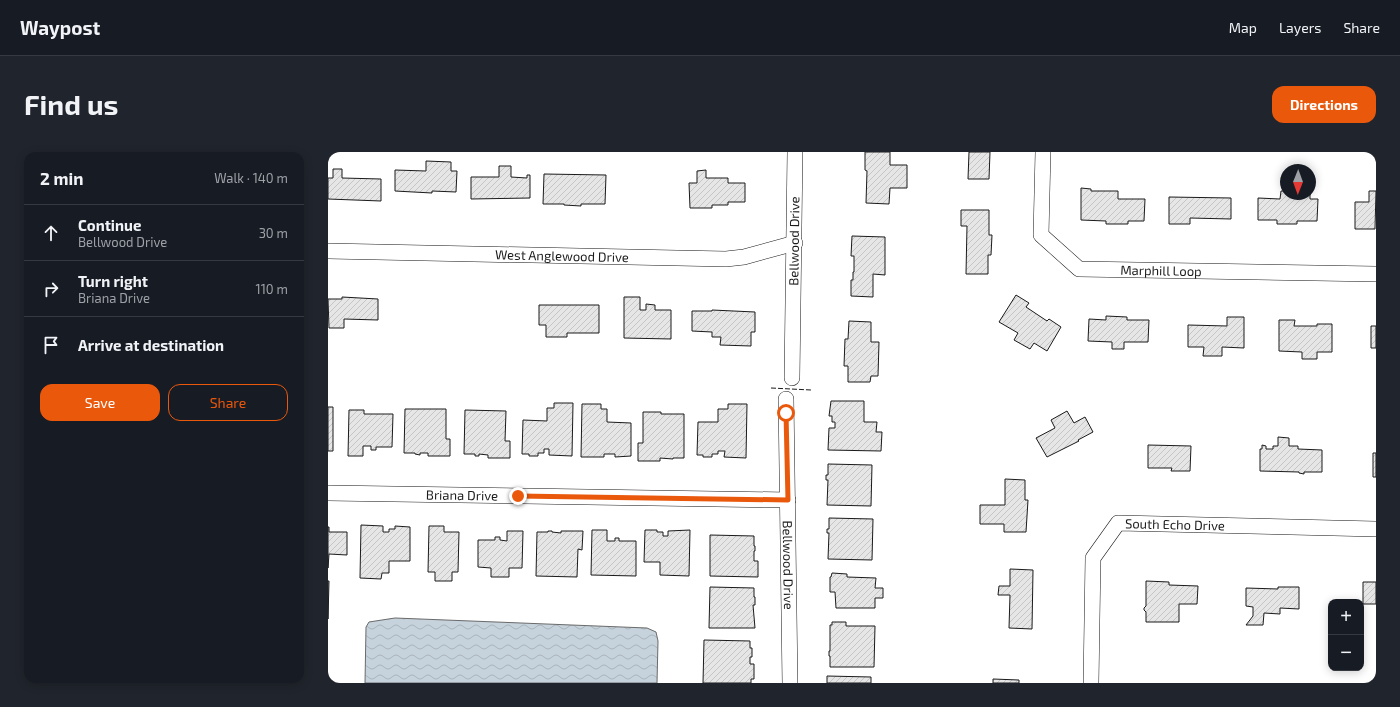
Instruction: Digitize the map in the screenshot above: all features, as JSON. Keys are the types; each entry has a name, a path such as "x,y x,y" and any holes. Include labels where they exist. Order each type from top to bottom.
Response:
{"street":[{"name":"Bellwood Drive","path":"792,378 795,243 795,152"},
{"name":"Marphill Loop","path":"1043,152 1042,235 1079,270 1376,274"},
{"name":"West Anglewood Drive","path":"328,251 726,259 755,254 795,243"},
{"name":"Bellwood Drive","path":"786,399 790,683"},
{"name":"Briana Drive","path":"328,493 788,500"},
{"name":"South Echo Drive","path":"1091,683 1093,558 1118,523 1376,529"}],"water":[{"path":"395,618 647,628 656,632 658,641 657,683 365,683 366,627 369,622"}],"building":[{"path":"865,152 890,152 890,165 907,165 907,188 890,188 889,204 866,203 867,171 865,170"},
{"path":"969,152 990,152 989,179 968,179"},
{"path":"426,161 451,162 451,171 457,171 456,192 432,191 432,193 395,191 395,170 426,171"},
{"path":"499,166 511,166 511,177 527,178 527,175 530,175 530,198 471,199 471,177 499,177"},
{"path":"333,169 342,169 342,178 381,179 381,201 328,199 328,178 333,178"},
{"path":"706,170 706,178 728,178 728,183 745,183 745,202 728,202 728,205 712,205 712,208 690,208 689,183 697,183 697,171"},
{"path":"544,174 606,175 605,204 581,204 581,206 543,204"},
{"path":"1081,188 1091,189 1091,191 1118,191 1118,199 1145,199 1144,221 1128,221 1128,224 1106,224 1106,221 1081,220"},
{"path":"1369,191 1376,191 1375,229 1355,229 1355,202 1369,202"},
{"path":"1169,197 1231,198 1231,219 1190,218 1190,224 1169,224"},
{"path":"1258,198 1280,200 1318,199 1317,221 1297,221 1297,224 1277,224 1277,220 1258,220"},
{"path":"961,210 989,210 989,235 992,235 991,255 988,255 988,274 966,274 967,226 961,226"},
{"path":"852,236 885,237 885,275 873,274 873,297 851,296 851,280 853,280 854,272 854,256 851,256"},
{"path":"1016,295 1029,303 1026,307 1047,321 1049,319 1061,327 1047,351 1034,343 1030,349 1014,340 1018,333 999,322"},
{"path":"342,297 378,299 378,320 344,319 344,328 329,328 328,299 342,299"},
{"path":"624,297 640,297 640,310 646,310 646,304 655,305 655,310 671,310 671,339 624,338"},
{"path":"539,305 599,305 599,333 567,333 567,337 546,337 546,325 539,325"},
{"path":"712,310 755,312 755,332 751,332 751,346 720,345 721,337 712,337 712,332 692,331 692,311"},
{"path":"1106,316 1127,317 1127,320 1149,320 1148,342 1124,342 1124,349 1112,349 1112,342 1088,341 1089,319 1106,320"},
{"path":"1227,317 1244,317 1244,348 1222,347 1222,356 1203,356 1204,347 1188,347 1188,325 1227,326"},
{"path":"1279,320 1295,320 1294,326 1317,326 1317,324 1332,324 1332,352 1317,352 1317,359 1302,359 1302,352 1279,351"},
{"path":"849,321 871,322 871,342 879,342 878,376 871,376 870,382 848,382 848,366 844,366 845,339 848,339"},
{"path":"1371,326 1376,326 1376,348 1371,348"},
{"path":"831,401 864,401 864,422 877,422 876,432 882,432 881,451 828,450 829,428 835,428 835,422 832,422 832,416 829,416"},
{"path":"554,403 573,403 572,456 549,455 549,449 544,449 544,453 538,453 538,456 522,454 523,420 547,421 547,408 554,408"},
{"path":"582,404 601,404 601,409 607,409 607,422 631,423 631,456 615,457 615,454 604,454 604,457 581,457"},
{"path":"728,404 747,404 746,458 724,457 725,451 718,451 718,454 712,454 712,457 697,455 698,422 718,422 718,409 728,409"},
{"path":"328,407 333,407 333,451 328,451"},
{"path":"405,409 446,409 446,439 450,439 450,456 428,456 428,453 420,453 420,455 415,453 404,453"},
{"path":"349,410 364,410 364,414 393,414 392,447 376,447 376,450 371,450 371,446 363,446 363,456 348,456"},
{"path":"465,410 506,411 505,441 510,441 510,458 488,458 488,455 479,454 479,456 475,456 475,454 464,454"},
{"path":"1067,411 1074,423 1085,417 1093,432 1078,440 1079,441 1047,457 1036,438 1055,428 1051,420"},
{"path":"643,412 684,414 684,458 660,458 660,461 638,461 638,443 643,443"},
{"path":"1278,437 1289,438 1289,446 1298,446 1298,449 1322,450 1322,472 1304,472 1304,474 1299,472 1260,471 1260,449 1262,449 1262,445 1266,446 1266,449 1273,449 1273,446 1278,446"},
{"path":"1148,445 1191,446 1190,471 1171,471 1172,468 1148,468"},
{"path":"1373,453 1376,453 1376,477 1373,477"},
{"path":"828,464 872,465 871,506 827,505 828,480 826,480 826,475 828,475"},
{"path":"1005,479 1025,480 1025,500 1028,500 1026,532 1004,532 1004,524 980,524 980,505 1005,505"},
{"path":"829,518 873,519 872,560 828,559 829,533 827,533 827,529 829,529"},
{"path":"361,525 383,526 383,532 389,532 389,529 395,529 395,526 410,527 410,561 389,561 389,573 382,573 381,579 360,578"},
{"path":"429,526 444,526 444,532 459,532 458,572 452,572 452,581 435,581 435,572 428,572"},
{"path":"328,527 329,532 347,532 347,555 329,554 328,568"},
{"path":"592,530 607,530 607,541 615,541 615,538 619,538 619,541 636,541 636,576 591,575"},
{"path":"645,530 657,530 657,532 663,532 663,536 668,536 668,531 690,530 689,576 660,575 660,562 644,562"},
{"path":"507,531 523,531 522,568 509,568 509,577 491,577 491,568 478,567 478,540 495,540 495,537 500,537 500,540 507,541"},
{"path":"548,531 561,533 561,531 583,531 582,550 578,549 577,577 536,576 537,532"},
{"path":"710,535 754,536 754,561 758,561 758,577 710,576"},
{"path":"1010,569 1033,570 1032,629 1009,628 1010,595 998,595 999,586 1010,586"},
{"path":"832,573 847,574 847,577 876,578 875,588 883,588 883,598 875,598 875,608 836,608 835,592 830,592 830,577"},
{"path":"328,581 329,581 328,619"},
{"path":"1146,581 1169,582 1169,585 1198,586 1197,604 1179,604 1179,622 1146,622 1146,612 1144,608 1146,606"},
{"path":"1363,582 1376,582 1376,604 1364,604"},
{"path":"710,587 754,588 755,605 753,605 755,628 709,628"},
{"path":"1278,587 1299,587 1299,609 1280,608 1280,614 1264,613 1263,625 1246,625 1253,616 1253,607 1246,606 1246,588 1278,589"},
{"path":"832,622 846,622 846,626 875,626 874,667 830,667 830,625 832,625"},
{"path":"704,640 750,641 752,657 750,657 750,664 754,664 754,679 751,679 751,683 703,683"},
{"path":"827,676 871,677 871,683 827,683"},
{"path":"993,679 1019,680 1019,683 993,683"}],"fence":[{"path":"771,388 811,390"}],"route":[{"path":"518,496 788,500 786,413"}]}
